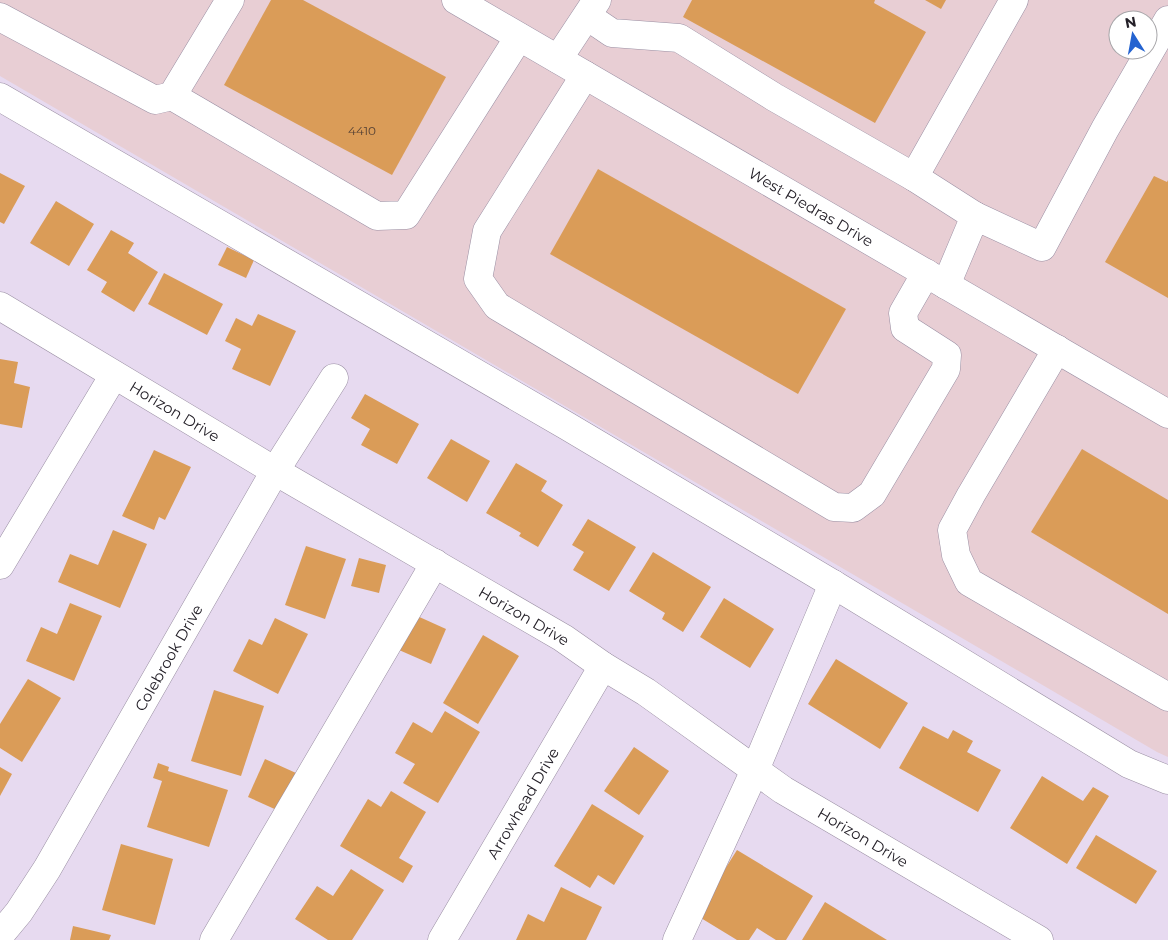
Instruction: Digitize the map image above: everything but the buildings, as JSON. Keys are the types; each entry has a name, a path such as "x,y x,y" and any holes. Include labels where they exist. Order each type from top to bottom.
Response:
{"street":[{"path":"172,96 230,0"},
{"name":"West Piedras Drive","path":"456,0 1168,414"},
{"path":"914,177 1014,0"},
{"path":"558,59 592,8 612,33 678,38 774,97 914,177 975,216 1042,247 1105,129 1168,20"},
{"path":"0,17 155,100 172,96 377,216 406,215 519,36"},
{"path":"585,75 487,231 478,279 497,306 834,507 853,508 872,494 946,369 947,354 905,328 904,313 936,279 975,216"},
{"path":"0,97 576,431 833,584 1129,764 1168,780"},
{"name":"Horizon Drive","path":"0,306 275,471 563,638 603,666 646,692 783,790 1039,940"},
{"path":"1057,349 952,530 956,554 969,582 1168,697"},
{"path":"0,565 114,375"},
{"name":"Colebrook Drive","path":"0,935 19,912 47,868 275,471 334,378"},
{"path":"214,940 434,563"},
{"path":"677,940 755,770 833,584"},
{"name":"Arrowhead Drive","path":"442,940 603,666"}],"shaded area":[{"path":"0,0 1168,0 1168,757 0,76"}]}
